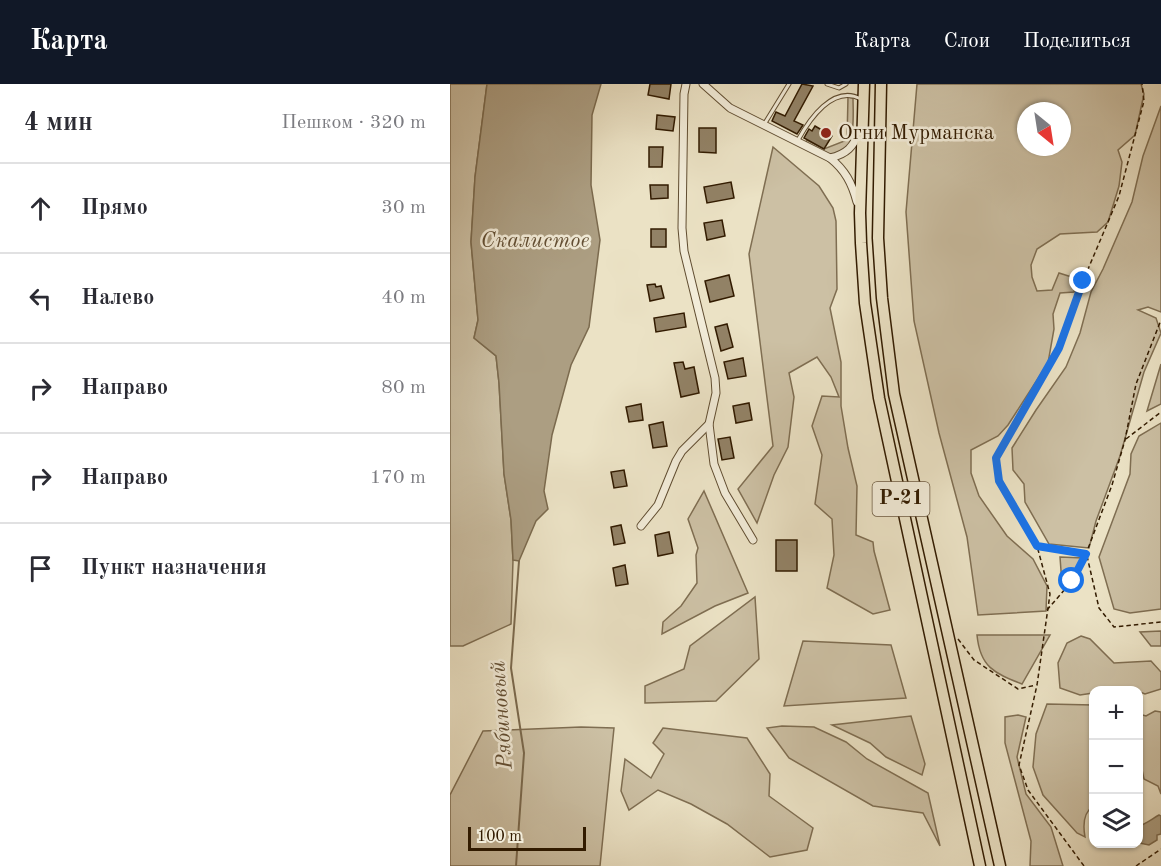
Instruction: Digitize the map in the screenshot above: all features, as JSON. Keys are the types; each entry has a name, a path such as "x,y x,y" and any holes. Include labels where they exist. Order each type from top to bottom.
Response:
{"main road":[{"name":"Р-21","path":"864,84 860,213 865,303 879,398 980,866"},
{"name":"Р-21","path":"881,84 878,238 882,298 894,394 1000,866"}],"street":[{"path":"686,84 682,228 688,273 715,378 716,393 709,424 718,478 753,540"},
{"path":"703,84 730,108 830,158 842,168 849,179 860,213"},
{"path":"830,158 849,151 862,127"},
{"path":"641,526 658,505 675,461 709,424"}],"lane":[{"path":"764,125 789,84"},
{"path":"826,84 839,88"},
{"path":"830,94 846,86"},
{"path":"853,92 863,103"},
{"path":"797,142 822,101"}],"path":[{"path":"1084,866 1032,796 1019,765 1037,685 1050,594 1037,546 999,481 996,458 1059,348 1083,281 1119,196 1139,128 1144,101 1142,84"},
{"path":"1046,611 1072,581 1086,554 1112,485 1125,440 1137,384 1161,320"},
{"path":"1125,440 1161,412"},
{"path":"1037,546 1086,554"},
{"path":"1086,554 1099,608 1114,627 1161,622"},
{"path":"957,637 974,660 1018,689 1037,685"},
{"path":"1136,866 1161,849"}],"shaded area":[{"path":"450,84 487,84 475,177 471,242 478,320 474,338 496,356 504,474 511,520 513,560 511,624 463,646 450,646"},
{"path":"917,84 1141,84 1144,94 1135,135 1118,150 1122,162 1119,186 1108,222 1097,232 1060,234 1037,249 1031,265 1037,291 1052,290 1059,273 1078,279 1074,292 1060,293 1053,314 1054,329 1048,363 1008,425 998,436 971,450 971,473 979,496 1007,536 1033,559 1047,586 1046,611 978,615 967,537 939,433 914,321 906,212"},
{"path":"848,97 853,98 853,126 852,136 844,151 827,154 805,143 807,140 824,149 847,140"},
{"path":"1161,106 1161,312 1148,307 1138,310 1156,318 1161,333 1144,372 1120,456 1096,521 1089,548 1049,544 1025,502 1024,484 1013,470 1012,448 1066,367 1080,333 1091,292 1132,202 1143,156"},
{"path":"773,147 819,186 833,208 836,221 837,289 830,308 841,362 841,406 857,486 856,535 873,542 890,610 873,614 827,588 834,555 832,519 815,504 822,455 812,426 822,396 839,397 831,377 817,357 789,373 794,397 788,447 774,475 757,523 738,489 773,446 749,254"},
{"path":"1161,364 1161,404 1147,411"},
{"path":"1161,423 1161,609 1130,613 1114,609 1099,557 1130,474 1131,454 1139,436"},
{"path":"704,491 748,593 715,606 662,634 663,622 681,606 697,583 698,548 688,519"},
{"path":"1060,557 1083,558 1076,574 1062,584"},
{"path":"755,597 759,659 716,701 645,703 645,686 684,669 690,646"},
{"path":"1161,631 1161,646 1151,646 1140,632"},
{"path":"977,635 1050,635 1022,684 996,672 985,662 981,655"},
{"path":"1081,636 1090,639 1114,663 1151,661 1161,672 1161,689 1145,694 1143,686 1089,686 1089,694 1080,695 1060,688 1058,663 1067,643"},
{"path":"803,641 891,645 906,698 784,706"},
{"path":"1047,704 1089,705 1089,810 1085,820 1085,837 1077,833 1043,795 1033,767 1036,734"},
{"path":"1155,711 1161,712 1161,794 1158,786 1144,779 1143,774 1143,715"},
{"path":"1018,715 1026,717 1017,757 1026,794 1051,827 1063,866 1030,866 1031,841 1005,743 1005,717"},
{"path":"911,716 925,764 922,775 886,757 870,743 832,725"},
{"path":"814,727 846,742 867,759 928,793 940,846 923,813 873,806 789,758 767,728"},
{"path":"614,728 600,866 450,866 450,795 483,731"},
{"path":"663,728 747,738 770,774 769,796 813,828 807,850 770,857 727,824 691,804 658,790 629,810 621,791 625,759 651,778 664,754 653,743"}],"water":[{"name":"Скалистое","path":"487,84 601,84 592,115 591,185 600,240 589,327 571,365 552,435 544,491 548,509 536,521 519,561 513,560 511,520 504,474 496,356 474,338 478,320 471,242 475,177"},
{"path":"1161,816 1161,834 1157,835 1157,840 1149,845 1143,844 1143,824"}],"building":[{"path":"650,84 671,84 669,99 648,95"},
{"path":"802,84 813,86 794,121 803,125 797,134 772,121 776,112 785,116"},
{"path":"657,115 675,117 673,131 656,129"},
{"path":"815,126 832,136 824,149 804,138 809,129 812,131"},
{"path":"699,128 716,128 716,153 699,152"},
{"path":"649,147 663,147 662,167 649,167"},
{"path":"731,182 734,198 707,203 704,187"},
{"path":"650,185 668,185 668,198 651,199"},
{"path":"722,220 725,236 707,240 704,223"},
{"path":"651,229 666,229 666,247 651,247"},
{"path":"729,275 734,296 710,302 705,281"},
{"path":"655,284 656,287 661,286 664,298 650,301 647,285"},
{"path":"684,313 686,327 656,332 654,318"},
{"path":"727,324 733,347 721,351 715,327"},
{"path":"743,358 746,376 728,379 724,362"},
{"path":"683,362 685,369 694,367 699,393 681,397 674,363"},
{"path":"749,403 752,420 736,423 733,406"},
{"path":"641,404 643,420 629,422 626,407"},
{"path":"663,422 667,446 653,448 649,425"},
{"path":"730,437 734,458 722,460 718,439"},
{"path":"624,470 627,486 614,488 611,472"},
{"path":"621,525 625,543 614,545 611,527"},
{"path":"669,532 673,553 658,556 655,535"},
{"path":"776,540 797,540 797,571 776,571"},
{"path":"625,565 628,584 616,586 613,568"}],"waterway":[{"name":"Рябиновый","path":"516,866 524,753 511,668 519,561"}],"place":[{"name":"Огни Мурманска","path":"826,133"}],"route":[{"path":"1072,581 1086,554 1037,546 999,481 996,458 1059,348 1083,281"}]}
